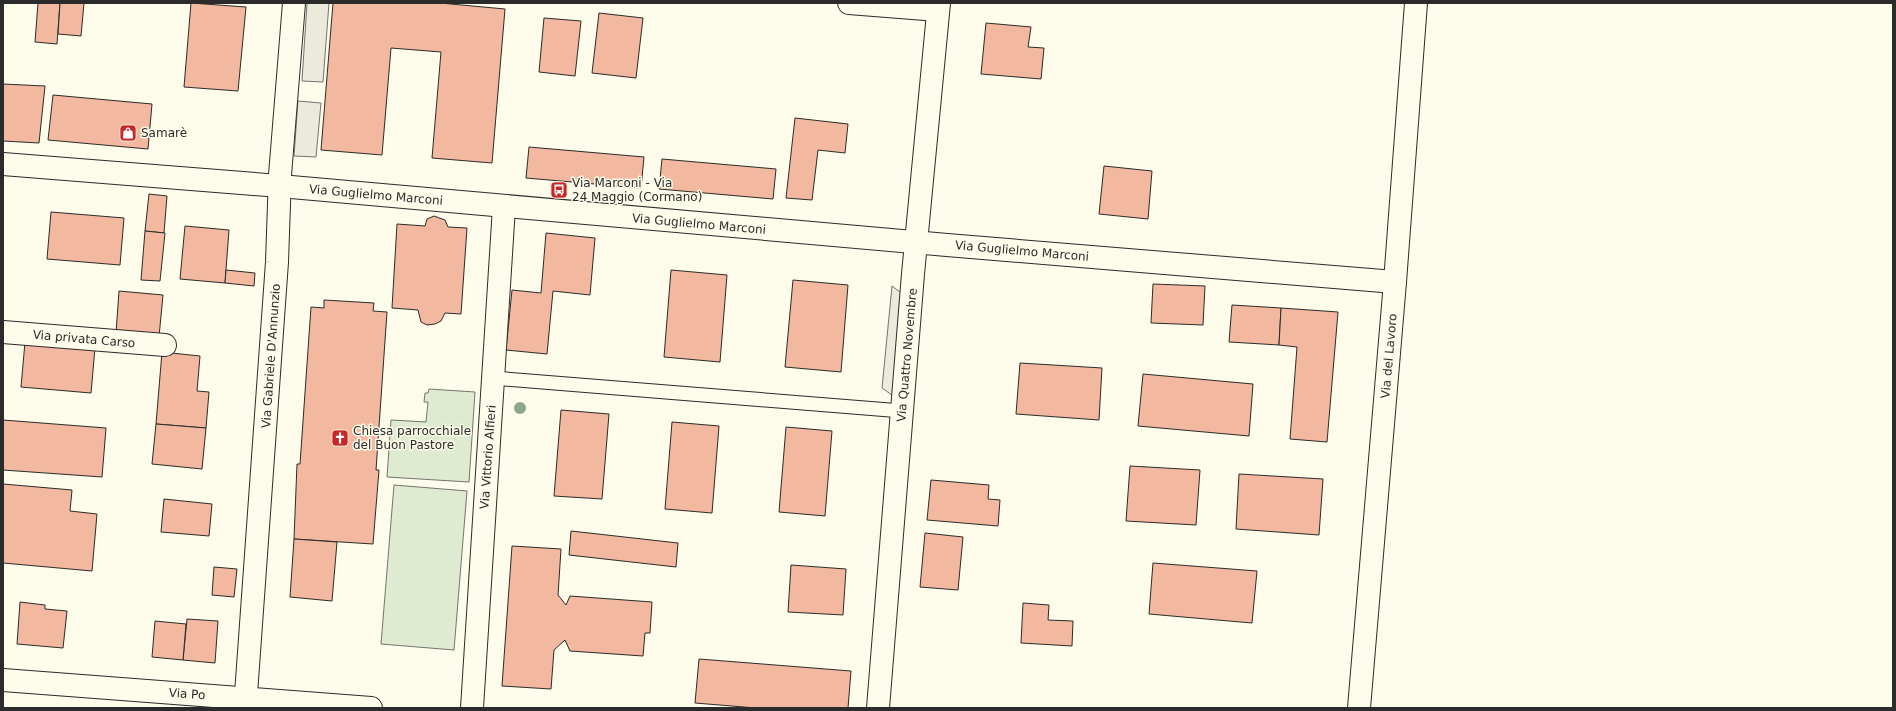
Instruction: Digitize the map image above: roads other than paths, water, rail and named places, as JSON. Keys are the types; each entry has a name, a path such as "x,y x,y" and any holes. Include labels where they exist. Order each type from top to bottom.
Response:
{"street":[{"name":"Via Gabriele D'Annunzio","path":"246,703 276,270 280,186 294,3"},
{"path":"849,3 938,6"},
{"name":"Via del Lavoro","path":"1360,708 1416,3"},
{"name":"Via Quattro Novembre","path":"878,708 902,411 938,6"},
{"name":"Via Guglielmo Marconi","path":"3,164 280,186 1395,282"},
{"name":"Via Vittorio Alfieri","path":"472,708 504,206"},
{"name":"Via privata Carso","path":"3,332 165,345"},
{"name":"Via Po","path":"3,680 246,703 371,708"}],"lane":[{"path":"493,378 902,411"}],"place":[{"name":"Samarè","path":"128,133"},
{"name":"Via Marconi - Via 24 Maggio (Cormano)","path":"559,190"},
{"name":"Chiesa parrocchiale del Buon Pastore","path":"340,438"}]}
